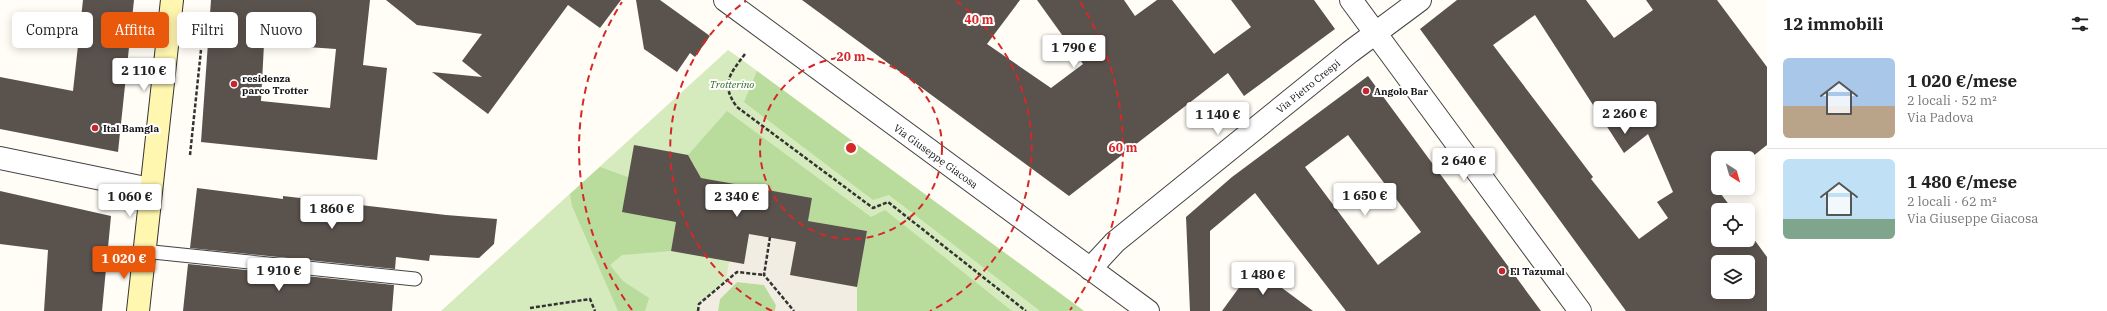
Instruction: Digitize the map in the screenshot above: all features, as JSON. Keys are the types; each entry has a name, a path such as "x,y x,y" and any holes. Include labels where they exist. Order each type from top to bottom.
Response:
{"street":[{"path":"138,311 143,251 172,0"},
{"name":"Via Giuseppe Giacosa","path":"725,0 1148,311"},
{"path":"1351,0 1580,311"},
{"name":"Via Pietro Crespi","path":"1090,269 1115,242 1420,0"},
{"path":"0,158 150,189"}],"lane":[{"path":"143,251 415,279"}],"path":[{"path":"190,155 201,50"},
{"path":"745,54 734,68 729,78 727,88 730,97 737,107 873,208 888,202 1026,311"},
{"path":"764,275 770,237"},
{"path":"698,311 699,304 737,272 764,275 794,311"},
{"path":"530,308 590,299 595,311"}],"green space":[{"name":"Trotterino","path":"728,50 741,59 1084,311 441,311"},
{"path":"757,71 1084,311 1040,311 889,195 873,200 744,102"},
{"path":"727,111 871,217 885,210 1012,311 857,311 857,287 867,231 808,221 812,198 694,177 696,168 688,155"},
{"path":"600,167 628,177 676,222 671,251 622,255 610,265 623,281 649,298 645,311 618,311 572,206 570,194"},
{"path":"737,282 764,285 776,305 775,311 718,311 720,299"}],"shaded area":[{"path":"749,234 796,242 790,275 857,287 857,311 775,311 776,305 764,285 737,282 720,299 718,311 698,311 699,304 726,280 729,261 744,264"}],"building":[{"path":"83,0 134,0 133,12 101,12 101,48 129,48 118,152 0,129 0,77 73,91 78,48 93,48 93,12 82,12"},
{"name":"residenza parco Trotter","path":"211,0 370,0 363,65 387,68 377,160 201,142 208,48 238,48 238,12 210,12","holes":["246,12 316,12 316,48 336,49 330,108 261,101 264,48 246,48"]},
{"path":"386,0 621,0 600,28 568,5 488,114 432,72 482,77 462,61 482,34 417,25"},
{"path":"636,0 660,0 710,36 695,57 690,53 677,72 644,49"},
{"path":"802,0 1020,0 987,44 1051,88 1083,64 1037,0 1124,0 1135,16 1157,0 1172,0 1214,54 1251,27 1231,0 1314,0 1335,29 1244,96 1228,73 1069,196"},
{"path":"1457,0 1586,0 1614,38 1653,10 1646,0 1717,0 1767,67 1767,145 1755,154 1755,151 1711,151 1711,195 1722,195 1728,203 1711,203 1711,247 1755,247 1755,241 1767,257 1767,311 1626,311 1420,29","holes":["1535,15 1624,153 1648,134 1673,192 1657,202 1668,218 1639,239 1591,179 1593,177 1493,45"]},
{"path":"1368,76 1541,311 1346,311 1255,193 1210,231 1210,311 1190,311 1186,217 1232,177","holes":["1348,135 1421,232 1378,265 1305,167"]},
{"path":"634,145 688,155 701,178 812,198 808,221 867,231 857,287 790,275 796,242 749,234 744,264 671,251 676,222 622,212"},
{"path":"197,188 283,199 283,196 446,215 497,219 494,244 479,258 430,255 429,261 396,257 395,269 190,248"},
{"path":"0,191 111,216 102,311 44,311 48,250 0,244"},
{"path":"188,264 394,285 392,311 183,311"},
{"path":"1254,267 1313,311 1222,311"}],"place":[{"name":"residenza parco Trotter","path":"234,84"},
{"name":"Angolo Bar","path":"1366,91"},
{"name":"Ital Bamgla","path":"95,128"},
{"name":"El Tazumal","path":"1502,271"}]}
